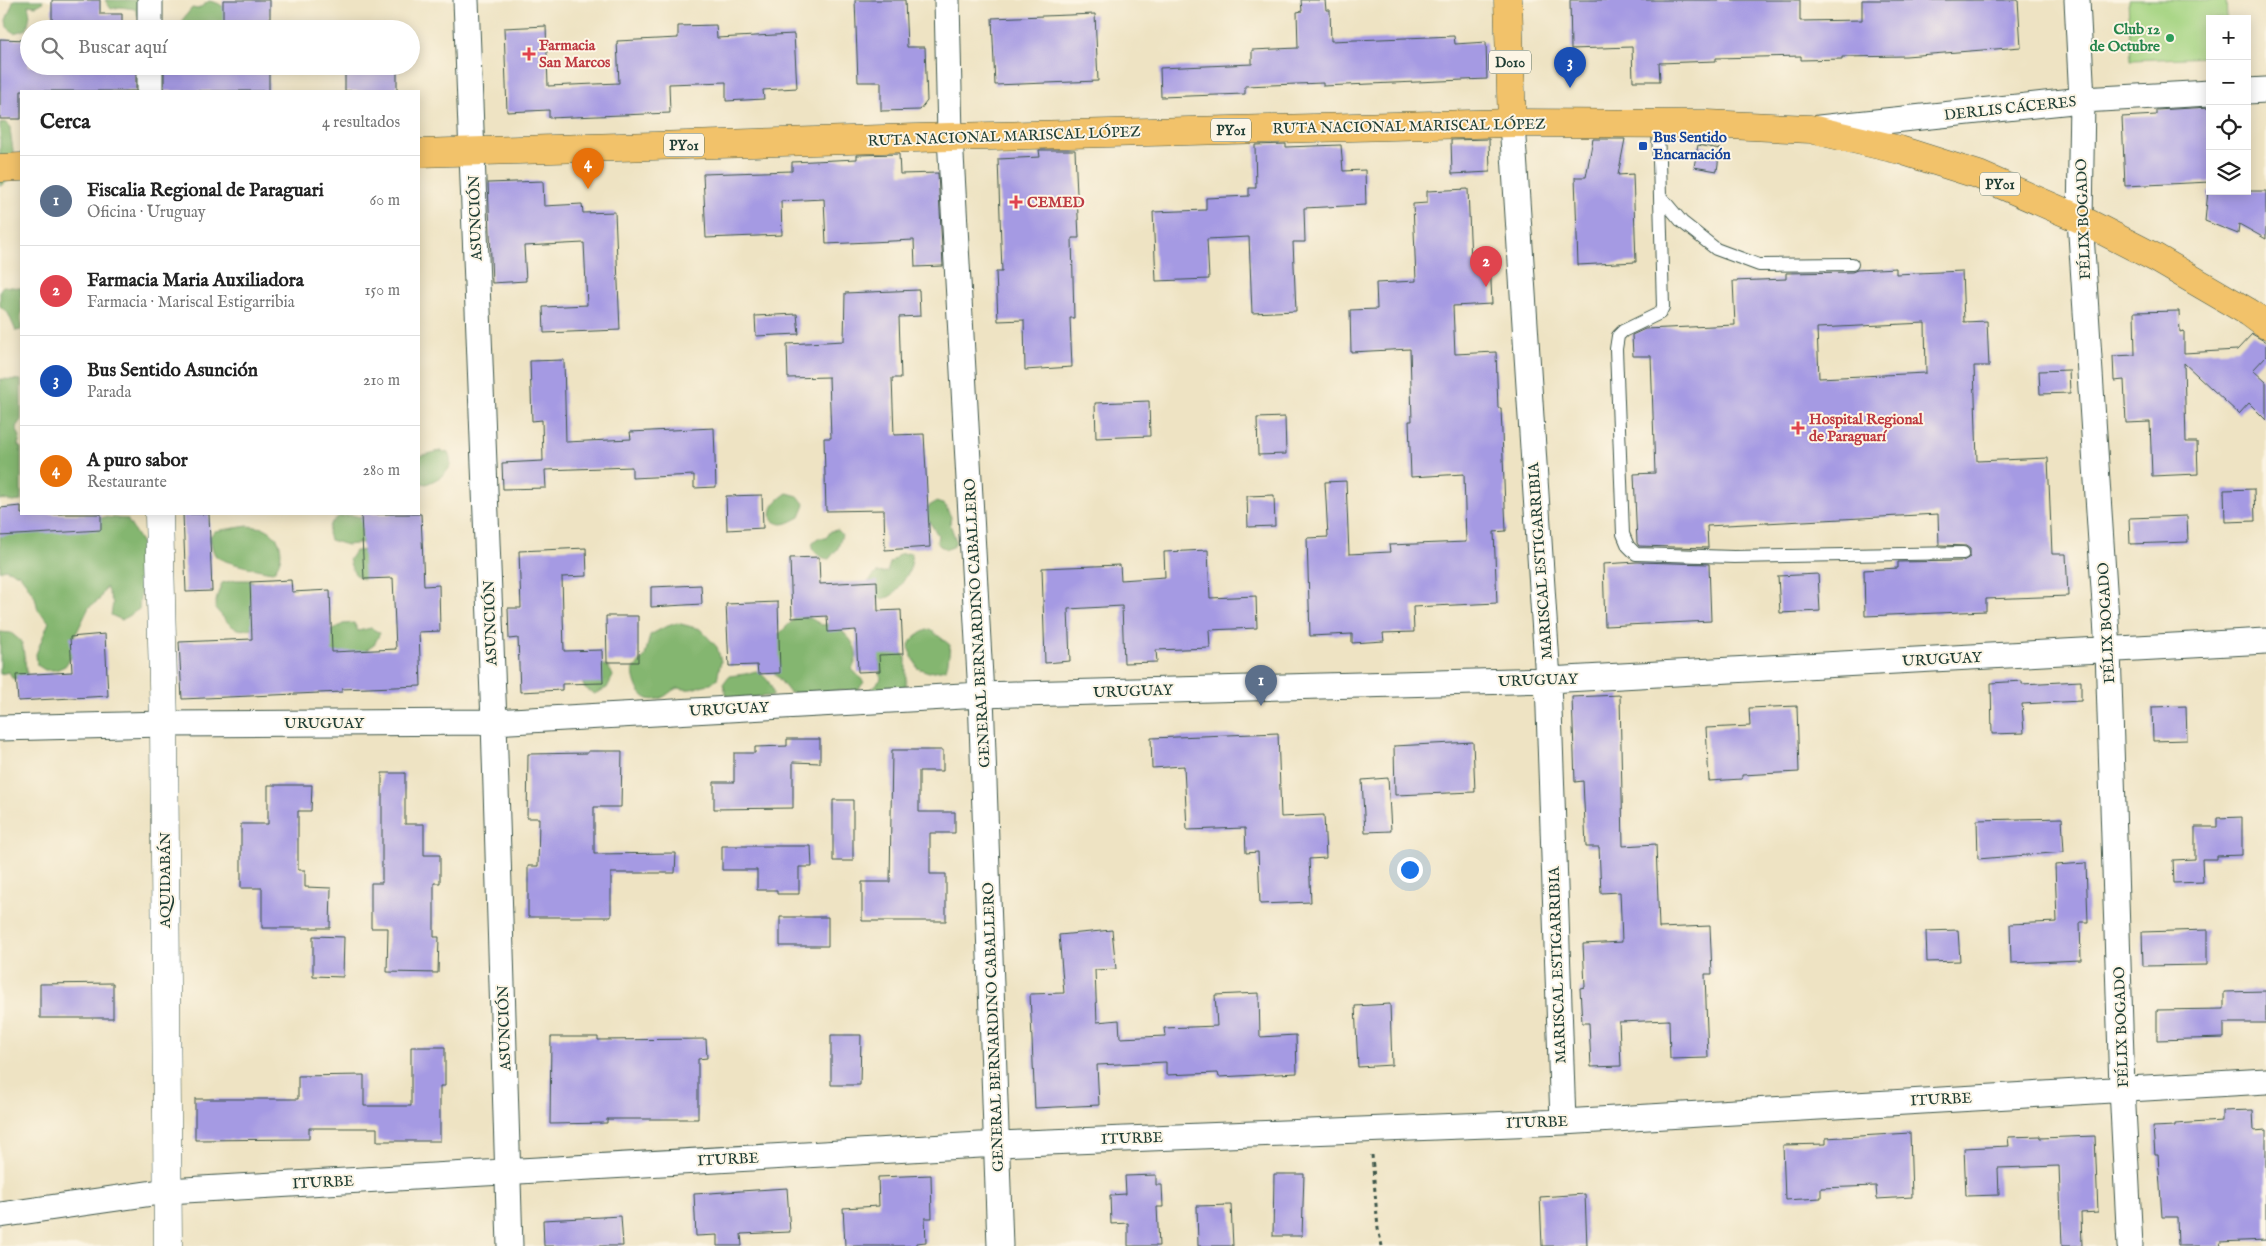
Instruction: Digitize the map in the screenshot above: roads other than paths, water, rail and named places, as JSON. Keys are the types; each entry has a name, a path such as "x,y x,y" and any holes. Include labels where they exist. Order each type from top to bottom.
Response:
{"main road":[{"name":"MARISCAL ESTIGARRIBIA","path":"1508,0 1512,123"},
{"name":"RUTA NACIONAL MARISCAL LÓPEZ","path":"420,153 1512,123 1707,124 1810,129 1900,150 1979,175 2080,219 2156,258 2250,313 2266,325"},
{"path":"0,168 20,167"}],"street":[{"path":"150,0 150,20"},
{"name":"ASUNCIÓN","path":"466,0 494,722 510,1246"},
{"name":"GENERAL BERNARDINO CABALLERO","path":"946,0 950,137 981,695 998,1144 1000,1246"},
{"name":"FÉLIX BOGADO","path":"2077,0 2082,100 2080,219 2108,650 2122,1088 2130,1246"},
{"path":"150,75 150,90"},
{"path":"2251,91 2266,90"},
{"name":"DERLIS CÁCERES","path":"1810,129 2082,100 2206,93"},
{"name":"MARISCAL ESTIGARRIBIA","path":"1512,123 1548,680 1563,1122"},
{"name":"AQUIDABÁN","path":"159,515 164,724 168,1246"},
{"name":"URUGUAY","path":"0,728 164,724 494,722 981,695 1548,680 2266,641"},
{"name":"ITURBE","path":"0,1215 167,1191 998,1144 1370,1128 1563,1122 2266,1081"}],"lane":[{"path":"1658,124 1663,307 1660,313 1623,331 1618,336 1616,348 1623,534 1628,546 1636,554 1734,557 1963,553"},
{"path":"1660,196 1682,222 1716,249 1758,265 1852,264"}],"place":[{"name":"Club 12 de Octubre","path":"2170,38"},
{"name":"Farmacia San Marcos","path":"529,54"},
{"name":"Bus Sentido Asunción","path":"1570,88"},
{"name":"Bus Sentido Encarnación","path":"1643,146"},
{"name":"A puro sabor","path":"588,189"},
{"name":"CEMED","path":"1016,202"},
{"name":"Farmacia Maria Auxiliadora","path":"1486,287"},
{"name":"Hospital Regional de Paraguarí","path":"1798,428"},
{"name":"Fiscalia Regional de Paraguari","path":"1261,706"}]}
